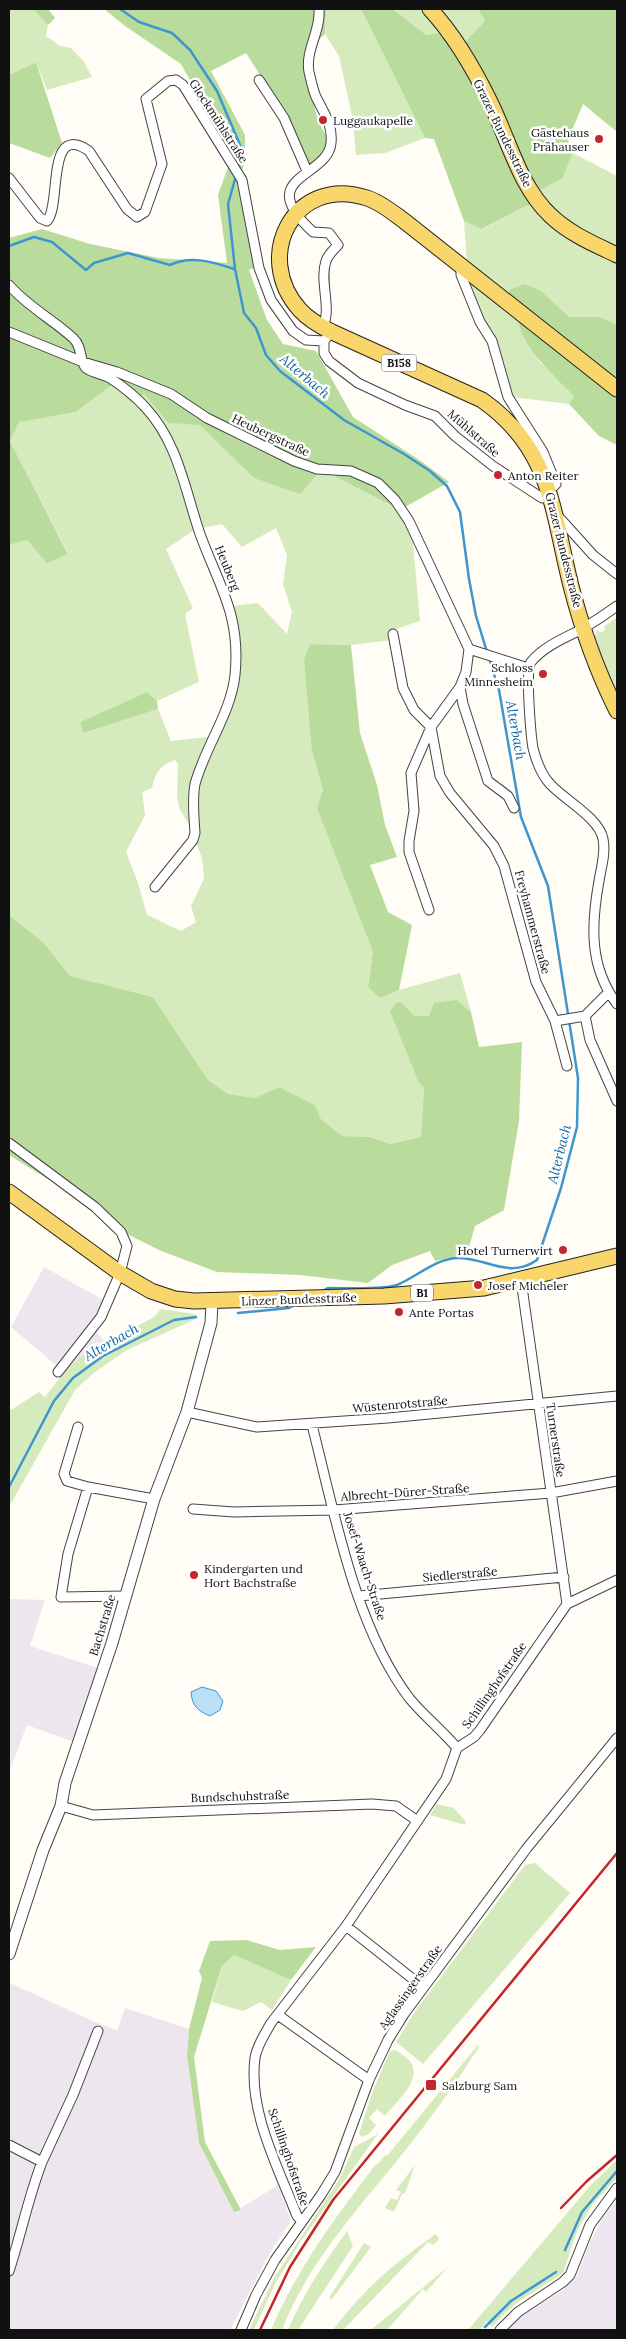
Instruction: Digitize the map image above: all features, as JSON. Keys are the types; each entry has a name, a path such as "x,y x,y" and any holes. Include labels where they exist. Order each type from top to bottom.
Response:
{"main road":[{"name":"Grazer Bundesstraße","path":"430,9 459,45 490,102 526,183 538,202 565,227 617,255"},
{"name":"Grazer Bundesstraße","path":"583,628 550,493 538,463 520,435 499,412 482,400 326,334 296,304 284,284 279,250 284,233 296,213 303,206 318,198 334,194 353,194 369,198 388,208 617,389"},
{"name":"B158","path":"583,628 617,711"},
{"name":"Linzer Bundesstraße","path":"9,1192 120,1273 151,1291 167,1296 212,1302 424,1293 484,1288 617,1256"}],"street":[{"path":"296,213 290,199 293,184 307,171 326,158 332,145 327,115 316,96 308,61 315,39 319,9"},
{"name":"Glockmühlstraße","path":"9,178 40,218 47,221 54,202 58,158 62,151 68,147 82,146 89,152 127,209 137,217 141,216 145,212 162,164 146,99 168,81 176,80 183,85 242,180 259,268 271,300 293,331 306,340 326,334"},
{"path":"259,80 284,118 307,171"},
{"name":"Mühlstraße","path":"296,213 314,232 328,233 338,245 326,259 323,279 326,321 324,353 329,361 358,383 405,405 435,416 455,436 493,466 542,498 550,493"},
{"path":"461,266 461,275 480,322 492,341 508,397 552,469 556,484 550,493"},
{"path":"9,285 36,310 74,339 80,348 83,362"},
{"name":"Heuberg","path":"9,332 83,362 87,369 109,378 145,406 168,438 180,468 200,534 221,582 234,624 235,674 231,697 195,784 195,833 193,840 155,887"},
{"name":"Heubergstraße","path":"83,362 117,372 171,394 207,418 294,460 317,469 351,471 378,483 395,500 409,521 469,649"},
{"path":"556,513 593,555 617,574"},
{"path":"617,606 544,650 530,662 528,668 533,747 538,763 550,784 592,820 603,838 603,860 594,915 593,943 599,974 608,993 617,1004"},
{"path":"393,634 403,688 414,710 431,727"},
{"path":"430,910 409,852 414,811 411,773 431,727 460,687 466,672 469,649 528,668"},
{"path":"460,687 463,704 488,781 508,796 514,808"},
{"name":"Freyhammerstraße","path":"431,727 440,776 450,793 494,846 504,866 536,982 560,1021 567,1066"},
{"path":"560,1021 585,1016 608,993"},
{"path":"585,1016 590,1040 617,1101"},
{"path":"9,1142 95,1207 121,1232 127,1246 120,1273 101,1317 58,1372"},
{"name":"Turnerstraße","path":"522,1280 567,1604"},
{"name":"Bachstraße","path":"9,1954 43,1850 61,1806 65,1782 126,1596 154,1499 187,1412 211,1323 212,1302"},
{"name":"Wüstenrotstraße","path":"187,1412 257,1427 312,1425 617,1396"},
{"name":"Josef-Waach-Straße","path":"312,1425 334,1510 369,1624 388,1664 410,1698 458,1748"},
{"path":"78,1427 64,1474 67,1481 88,1487 154,1499"},
{"name":"Albrecht-Dürer-Straße","path":"193,1509 234,1512 334,1510 551,1494 617,1481"},
{"path":"88,1487 68,1554 61,1597 126,1596"},
{"name":"Siedlerstraße","path":"359,1596 564,1577"},
{"name":"Schillinghofstraße","path":"302,2221 297,2216 268,2142 254,2093 256,2056 262,2038 346,1926 416,1820 446,1779 458,1748 474,1737 480,1730 567,1604 617,1580"},
{"name":"Aglassingerstraße","path":"241,2330 256,2295 275,2260 335,2172 369,2080 388,2040 423,1987 527,1848 617,1738"},
{"name":"Bundschuhstraße","path":"61,1806 93,1815 372,1804 396,1806 416,1820"},
{"path":"346,1926 423,1987"},
{"path":"278,2015 369,2080"},
{"path":"9,2271 20,2240 32,2189 42,2162 73,2095 98,2031"},
{"path":"9,2145 42,2162"},
{"path":"500,2330 518,2312 563,2282 570,2275 590,2225 617,2188"}],"shaded area":[{"path":"44,1267 111,1304 96,1332 106,1342 80,1357 64,1372 11,1327"},
{"path":"9,1599 45,1600 30,1646 98,1668 74,1742 27,1725 9,1772"},
{"path":"10,1983 95,2022 117,2030 125,2008 189,2029 187,2056 199,2143 234,2212 278,2185 291,2221 271,2251 230,2330 9,2330"},
{"path":"617,2200 617,2330 505,2330 523,2315 562,2291 576,2278 591,2240 604,2216"}],"green space":[{"path":"9,9 33,9 48,25 46,36 60,46 71,48 84,62 92,77 47,90 36,62 9,75"},
{"path":"33,9 48,9 55,18 48,25"},
{"path":"104,9 326,9 325,34 307,51 315,109 318,120 328,136 324,154 309,167 286,116 246,53 211,71 245,135 245,160 240,178 256,267 249,270 267,320 283,344 316,351 353,417 421,461 449,482 400,510 326,472 319,472 300,494 254,478 200,425 168,423 144,394 132,403 113,384 76,412 19,422 10,441 68,554 47,563 27,540 9,545 9,238 42,229 90,244 159,258 227,263 218,195 232,156 181,64 125,26"},
{"path":"326,9 361,9 425,138 385,153 356,155 353,120 339,56 325,34"},
{"path":"361,9 393,9 426,35 444,32 457,53 532,203 482,229 464,221 434,139 425,138"},
{"path":"393,9 424,9 444,32 426,35"},
{"path":"438,9 478,9 485,21 464,43"},
{"path":"478,9 617,9 617,132 583,104 568,140 573,153 562,179 538,191 464,43 485,21"},
{"path":"36,62 62,143 50,158 9,143 9,75"},
{"path":"573,153 617,176 617,249 564,217 538,191 562,179"},
{"path":"532,203 617,265 617,325 600,317 568,317 541,291 509,299 467,265 464,221 483,229"},
{"path":"465,276 519,317 539,361 574,396 569,404 512,397"},
{"path":"525,284 541,291 569,317 600,317 617,325 617,383 509,299 509,290"},
{"path":"519,317 617,397 617,445 599,436 569,404 574,396 548,370 524,338"},
{"path":"113,384 144,393 168,423 200,424 254,478 326,472 400,510 412,533 420,621 390,631 392,640 351,645 310,644 312,751 323,790 318,808 373,952 368,987 380,998 399,990 460,973 471,1012 457,1000 430,1016 414,1016 424,1087 421,1137 390,1144 370,1137 342,1136 321,1119 315,1105 279,1087 255,1098 228,1094 208,1080 153,997 70,976 44,943 9,915 9,545 27,540 68,553 10,441 19,421 76,412","holes":["222,524 242,547 276,528 287,555 283,584 292,612 287,634 258,603 232,606 232,699 216,736 171,741 158,709 84,732 80,722 147,692 157,701 199,682 185,614 193,608 166,549 196,529","175,760 178,764 177,798 180,810 190,826 202,858 204,879 191,906 196,922 181,931 147,915 138,883 126,852 145,815 142,792 152,788 159,770"]},
{"path":"617,617 617,694 595,642 595,635 598,630 600,633 605,630 604,627"},
{"path":"310,644 351,645 360,733 377,785 385,825 397,857 370,865 388,912 412,925 399,990 380,998 368,987 373,952 317,808 323,790 312,751 304,660"},
{"path":"147,692 157,701 158,709 83,733 80,722"},
{"path":"9,915 44,943 70,976 153,997 208,1080 228,1094 255,1098 279,1087 315,1105 321,1119 342,1136 370,1137 390,1144 421,1137 424,1087 419,1083 390,1011 396,1003 401,1002 414,1016 429,1016 434,1003 457,1000 471,1012 479,1047 522,1042 519,1121 504,1210 475,1226 467,1254 435,1261 430,1251 392,1265 368,1283 300,1275 217,1272 159,1250 111,1226 67,1187 46,1178 9,1155"},
{"path":"161,1309 195,1314 198,1318 127,1350 95,1372 75,1390 9,1507 9,1409 11,1410 39,1392 45,1397 64,1372 80,1357 154,1317"},
{"path":"437,1804 454,1808 466,1822 465,1825 430,1815"},
{"path":"535,1863 570,1893 423,2064 396,2042 416,2010 525,1865"},
{"path":"246,1940 280,1950 316,1947 291,1980 234,1955 222,1966 194,2057 205,2142 241,2210 234,2212 199,2143 187,2056 189,2029 202,1978 199,1971 210,1941"},
{"path":"234,1955 291,1980 272,2010 261,2002 243,2011 212,2002 222,1966"},
{"path":"478,2045 479,2047 434,2113 352,2215 320,2259 293,2305 282,2330 271,2330 305,2264 346,2204 376,2164 385,2155 387,2156"},
{"path":"396,2050 411,2063 413,2077 411,2084 385,2116 377,2109 369,2118 376,2125 369,2134 362,2137 359,2134 372,2093 390,2051"},
{"path":"378,2134 301,2241 275,2284 254,2330 249,2330 274,2278 340,2178 354,2147"},
{"path":"617,2160 617,2178 592,2205 577,2231 563,2273 521,2300 492,2327 487,2321 480,2330 468,2330 590,2186"},
{"path":"415,2165 405,2193 402,2194 394,2212 385,2208 391,2198 397,2200 401,2192 396,2190"},
{"path":"347,2231 353,2246 298,2330 288,2330 314,2279"},
{"path":"436,2234 439,2239 433,2245 428,2242 343,2330 333,2330 368,2289 406,2256"},
{"path":"364,2243 371,2247 332,2299 329,2298"},
{"path":"448,2267 426,2292 423,2289 387,2330 372,2329"}],"water":[{"path":"202,1687 216,1691 223,1701 220,1710 210,1716 199,1710 193,1701 191,1692"}],"waterway":[{"name":"Alterbach","path":"120,9 139,22 172,33 190,50 217,91 240,145 238,168"},
{"name":"Alterbach","path":"236,176 228,204 235,269 244,313 256,328 266,355 280,371 344,420 404,454 430,471 447,486 460,512 476,616 487,652"},
{"path":"9,246 34,237 52,242 86,270 94,263 128,253 170,265 186,260 194,260 210,262 234,269"},
{"name":"Alterbach","path":"322,1291 328,1288 390,1287 405,1282 435,1264 452,1259 470,1259 508,1268 518,1268 527,1265 537,1260 561,1188 577,1127 578,1078 548,886 521,817 499,690 489,658"},
{"name":"Alterbach","path":"238,1313 289,1308 295,1305"},
{"name":"Alterbach","path":"9,1487 54,1401 73,1378 103,1356 174,1320 196,1317"},
{"path":"565,2250 582,2212 617,2171"},
{"path":"485,2327 511,2301 556,2272"}],"railway":[{"path":"260,2330 290,2267 333,2200 617,1853"},
{"path":"561,2208 587,2181 617,2155"}],"place":[{"name":"Luggaukapelle","path":"323,120"},
{"name":"Gästehaus Prähauser","path":"599,139"},
{"name":"Anton Reiter","path":"498,475"},
{"name":"Schloss Minnesheim","path":"543,674"},
{"name":"Hotel Turnerwirt","path":"563,1250"},
{"name":"Josef Micheler","path":"478,1285"},
{"name":"Ante Portas","path":"399,1312"},
{"name":"Kindergarten und Hort Bachstraße","path":"194,1575"},
{"name":"Salzburg Sam","path":"431,2085"}]}
